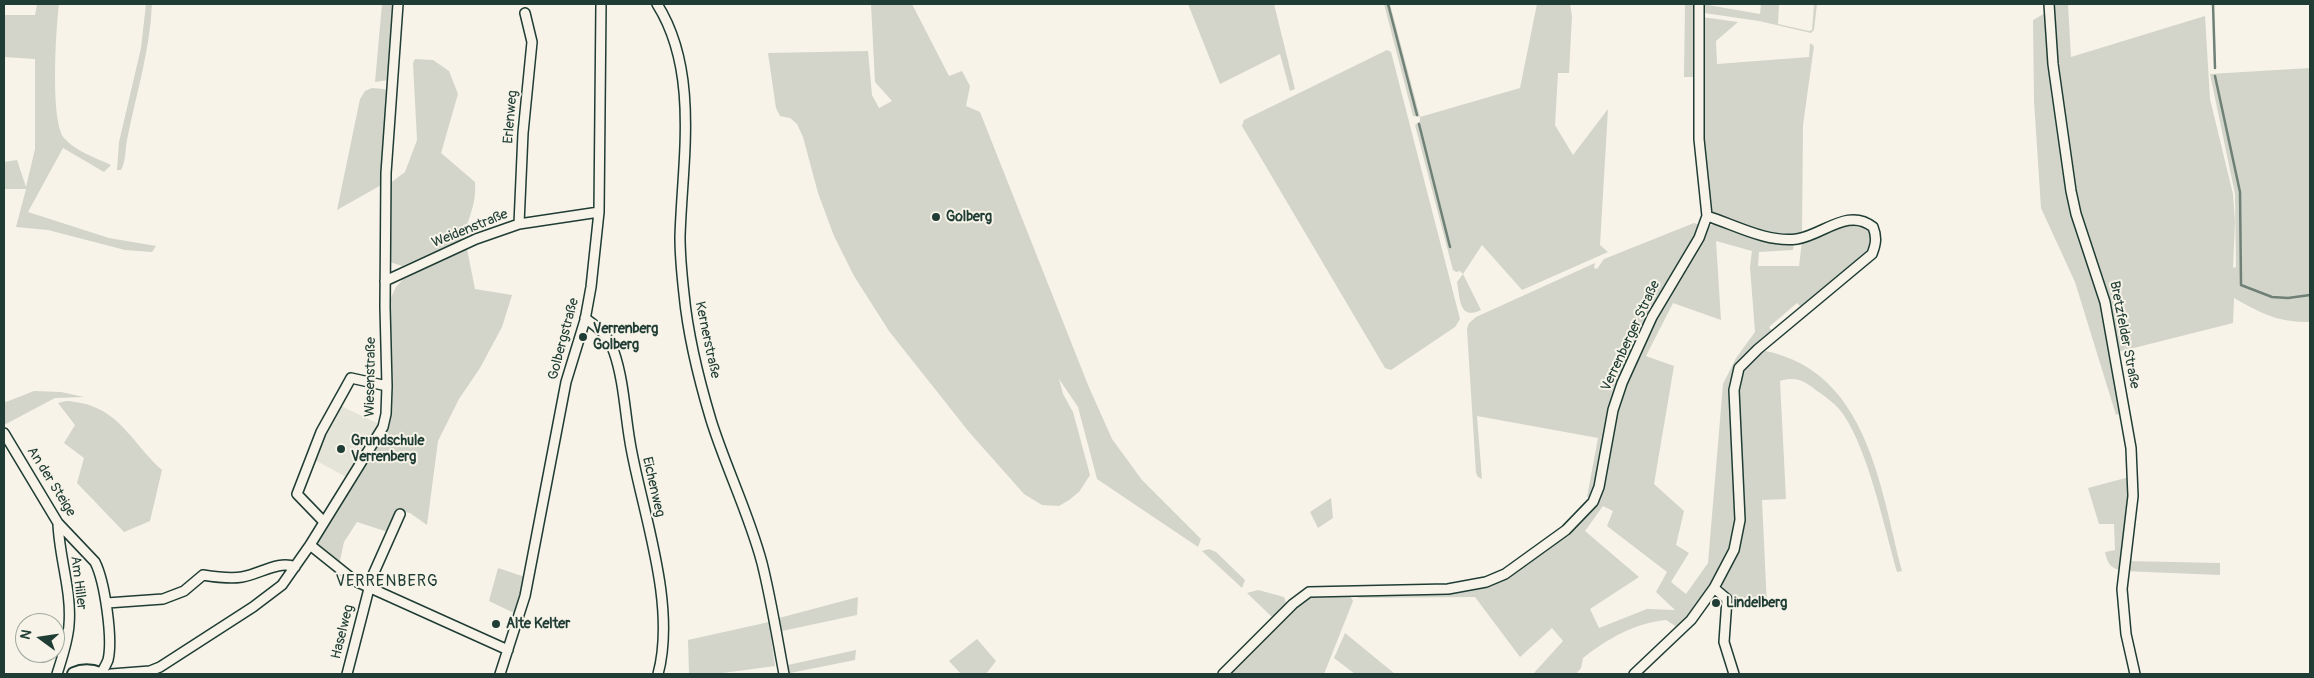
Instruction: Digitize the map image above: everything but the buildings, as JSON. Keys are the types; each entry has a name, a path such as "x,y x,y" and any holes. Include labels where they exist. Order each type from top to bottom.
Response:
{"street":[{"name":"Wiesenstraße","path":"111,674 150,671 160,667 253,607 282,585 310,544 383,427 386,414 387,386 385,281 386,174 398,4"},
{"name":"Golbergstraße","path":"500,674 525,596 566,382 585,318 597,249 601,4"},
{"name":"Kernerstraße","path":"657,4 664,15 674,40 683,86 685,125 680,240 684,296 694,356 711,420 762,562 784,674"},
{"name":"Verrenberger Straße","path":"1223,674 1291,606 1309,592 1448,588 1486,582 1505,574 1525,560 1580,517 1593,502 1599,487 1611,418 1622,383 1652,317 1699,238 1707,216 1699,139 1698,4"},
{"name":"Bretzfelder Straße","path":"2049,4 2053,64 2071,191 2076,214 2093,259 2105,302 2131,448 2133,496 2122,588 2126,634 2135,674"},
{"name":"Erlenweg","path":"519,224 523,133 532,42 525,13"},
{"name":"Weidenstraße","path":"385,281 476,238 519,224 599,212"},
{"path":"1634,674 1691,620 1714,588 1734,550 1740,520 1734,390 1739,368 1758,349 1872,254 1876,239 1873,227 1859,220 1844,221 1797,239 1776,239 1756,234 1707,216"},
{"name":"Eichenweg","path":"585,318 604,332 614,352 620,376 631,452 660,580 663,643 658,674"},
{"path":"324,522 297,494 321,432 351,378 387,386"},
{"name":"An der Steige","path":"4,433 58,523 95,562 107,603 108,625 108,658 100,674"},
{"name":"Haselweg","path":"347,674 368,588 400,514"},
{"name":"Am Hiller","path":"57,674 69,624 58,523"},
{"path":"310,544 340,570 368,588 508,650"},
{"path":"107,603 162,599 184,591 203,575 222,578 240,577 261,573 282,563 294,566"},
{"path":"1714,588 1727,599 1724,642 1734,674"},
{"path":"74,674 81,671 91,671 100,674"}],"shaded area":[{"path":"37,4 59,4 55,94 60,128 64,138 92,157 111,165 104,172 63,148 28,212 109,238 156,246 152,252 125,250 48,230 16,227 26,189 4,189 4,162 17,160 26,187 35,149 35,59 4,57 4,15 35,15"},
{"path":"146,4 152,4 146,56 127,140 124,163 121,170 117,170 119,142 141,48"},
{"path":"382,4 396,4 390,73 388,80 375,82"},
{"path":"871,4 912,4 949,76 962,71 970,86 966,106 980,112 1088,385 1112,439 1142,480 1201,539 1198,547 1097,479 1078,407 1059,379 1063,394 1073,412 1090,475 1079,492 1059,506 1042,505 1024,494 969,432 889,331 854,276 834,236 818,193 803,137 797,124 790,118 780,116 776,108 768,53 868,51 872,95 879,108 892,101 875,82"},
{"path":"1188,4 1274,4 1295,89 1290,91 1280,54 1220,84"},
{"path":"1384,4 1390,4 1420,117 1413,116"},
{"path":"1537,4 1570,4 1572,16 1569,73 1558,73 1555,125 1573,155 1608,109 1600,245 1608,252 1522,290 1482,245 1463,274 1460,271 1456,272 1453,270 1415,125 1420,121 1420,117 1520,88"},
{"path":"1685,4 1695,4 1695,77 1684,77"},
{"path":"1702,4 1760,14 1761,4 1779,4 1778,24 1809,31 1812,30 1814,4 1817,4 1814,30 1811,33 1759,21 1704,13"},
{"path":"2049,4 2068,4 2071,57 2205,16 2210,99 2233,194 2235,222 2233,268 2236,267 2235,194 2210,74 2310,68 2310,322 2279,319 2234,298 2233,323 2114,353 2124,412 2116,415 2075,282 2041,208 2034,101 2033,20 2049,11"},
{"path":"1702,17 1738,22 1716,41 1717,64 1809,57 1810,43 1814,46 1803,125 1802,234 1775,236 1758,232 1711,213 1708,206 1702,139"},
{"path":"1387,50 1391,52 1460,319 1455,327 1391,370 1385,368 1242,126 1244,120"},
{"path":"415,59 433,60 449,71 458,94 441,153 475,182 475,197 461,240 402,266 390,262 389,184 405,172 417,140 413,63"},
{"path":"372,88 388,91 383,184 337,210 360,99 365,91"},
{"path":"1694,223 1700,225 1610,409 1592,496 1587,497 1598,438 1477,416 1482,479 1478,477 1476,473 1467,329 1469,323 1476,317 1595,263 1594,268 1597,269 1604,259"},
{"path":"1717,224 1794,242 1793,250 1759,252 1758,266 1799,266 1802,241 1841,225 1861,224 1872,232 1873,238 1868,253 1802,308 1797,303 1769,327 1773,332 1736,368 1737,520 1732,549 1701,602 1677,627 1666,620 1632,628 1602,644 1583,658 1581,668 1576,674 1533,674 1563,641 1552,628 1520,657 1475,597 1358,598 1361,593 1470,591 1486,587 1507,577 1596,503 1619,400 1653,321 1711,225","holes":["1716,241 1752,251 1750,267 1755,332 1736,358 1723,384 1708,563 1686,594 1671,582 1689,553 1676,545 1684,511 1654,484 1674,366 1646,356 1673,303 1721,320","1603,506 1613,511 1607,526 1667,572 1656,592 1675,610 1647,609 1599,628 1590,609 1639,577 1585,531"]},
{"path":"467,249 475,289 512,295 502,327 480,368 459,399 438,441 427,525 410,513 398,510 388,532 357,522 344,542 339,565 318,547 317,539 388,429 391,409 389,302 396,287 405,277"},
{"path":"1463,274 1481,310 1474,313 1468,313 1460,301 1457,282"},
{"path":"1766,351 1800,363 1827,383 1848,408 1864,438 1876,470 1902,571 1897,572 1875,490 1861,448 1843,414 1838,407 1813,387 1796,379 1791,379 1780,381 1786,499 1762,500 1767,606 1733,598 1723,589 1721,582 1736,550 1736,390 1745,366 1754,357"},
{"path":"34,391 61,392 84,397 55,398 4,425 4,400 6,402"},
{"path":"66,401 84,404 110,416 121,425 162,470 150,521 124,532 77,483 84,458 64,443 75,425 58,403"},
{"name":"Grundschule Verrenberg","path":"339,405 379,424 346,477 313,459"},
{"path":"2133,476 2125,561 2220,563 2220,575 2123,571 2110,565 2105,552 2115,550 2114,524 2099,524 2088,488"},
{"path":"1331,498 1333,518 1318,528 1310,512"},
{"path":"1209,549 1216,552 1245,580 1242,588 1202,551"},
{"path":"498,568 525,577 514,613 489,601"},
{"path":"1258,590 1284,597 1286,604 1274,619 1247,593"},
{"path":"1320,594 1349,594 1353,601 1324,674 1228,674 1292,608 1308,597"},
{"path":"858,597 857,615 782,631 779,618"},
{"path":"769,622 775,666 715,674 689,674 688,640"},
{"path":"1345,633 1395,674 1355,674 1334,658"},
{"path":"977,639 996,661 986,674 961,674 949,661"},
{"path":"856,650 855,660 790,673 788,665"}],"waterway":[{"path":"1388,4 1417,115"},
{"path":"2213,4 2215,68"},
{"path":"2215,76 2240,192 2241,285 2272,297 2288,298 2310,295"},
{"path":"1419,124 1450,247"}],"place":[{"name":"Golberg","path":"936,217"},
{"name":"Verrenberg Golberg","path":"583,337"},
{"name":"Grundschule Verrenberg","path":"341,449"},
{"name":"Lindelberg","path":"1716,603"},
{"name":"Alte Kelter","path":"496,624"}],"district":[{"name":"VERRENBERG","path":"387,582"}]}
